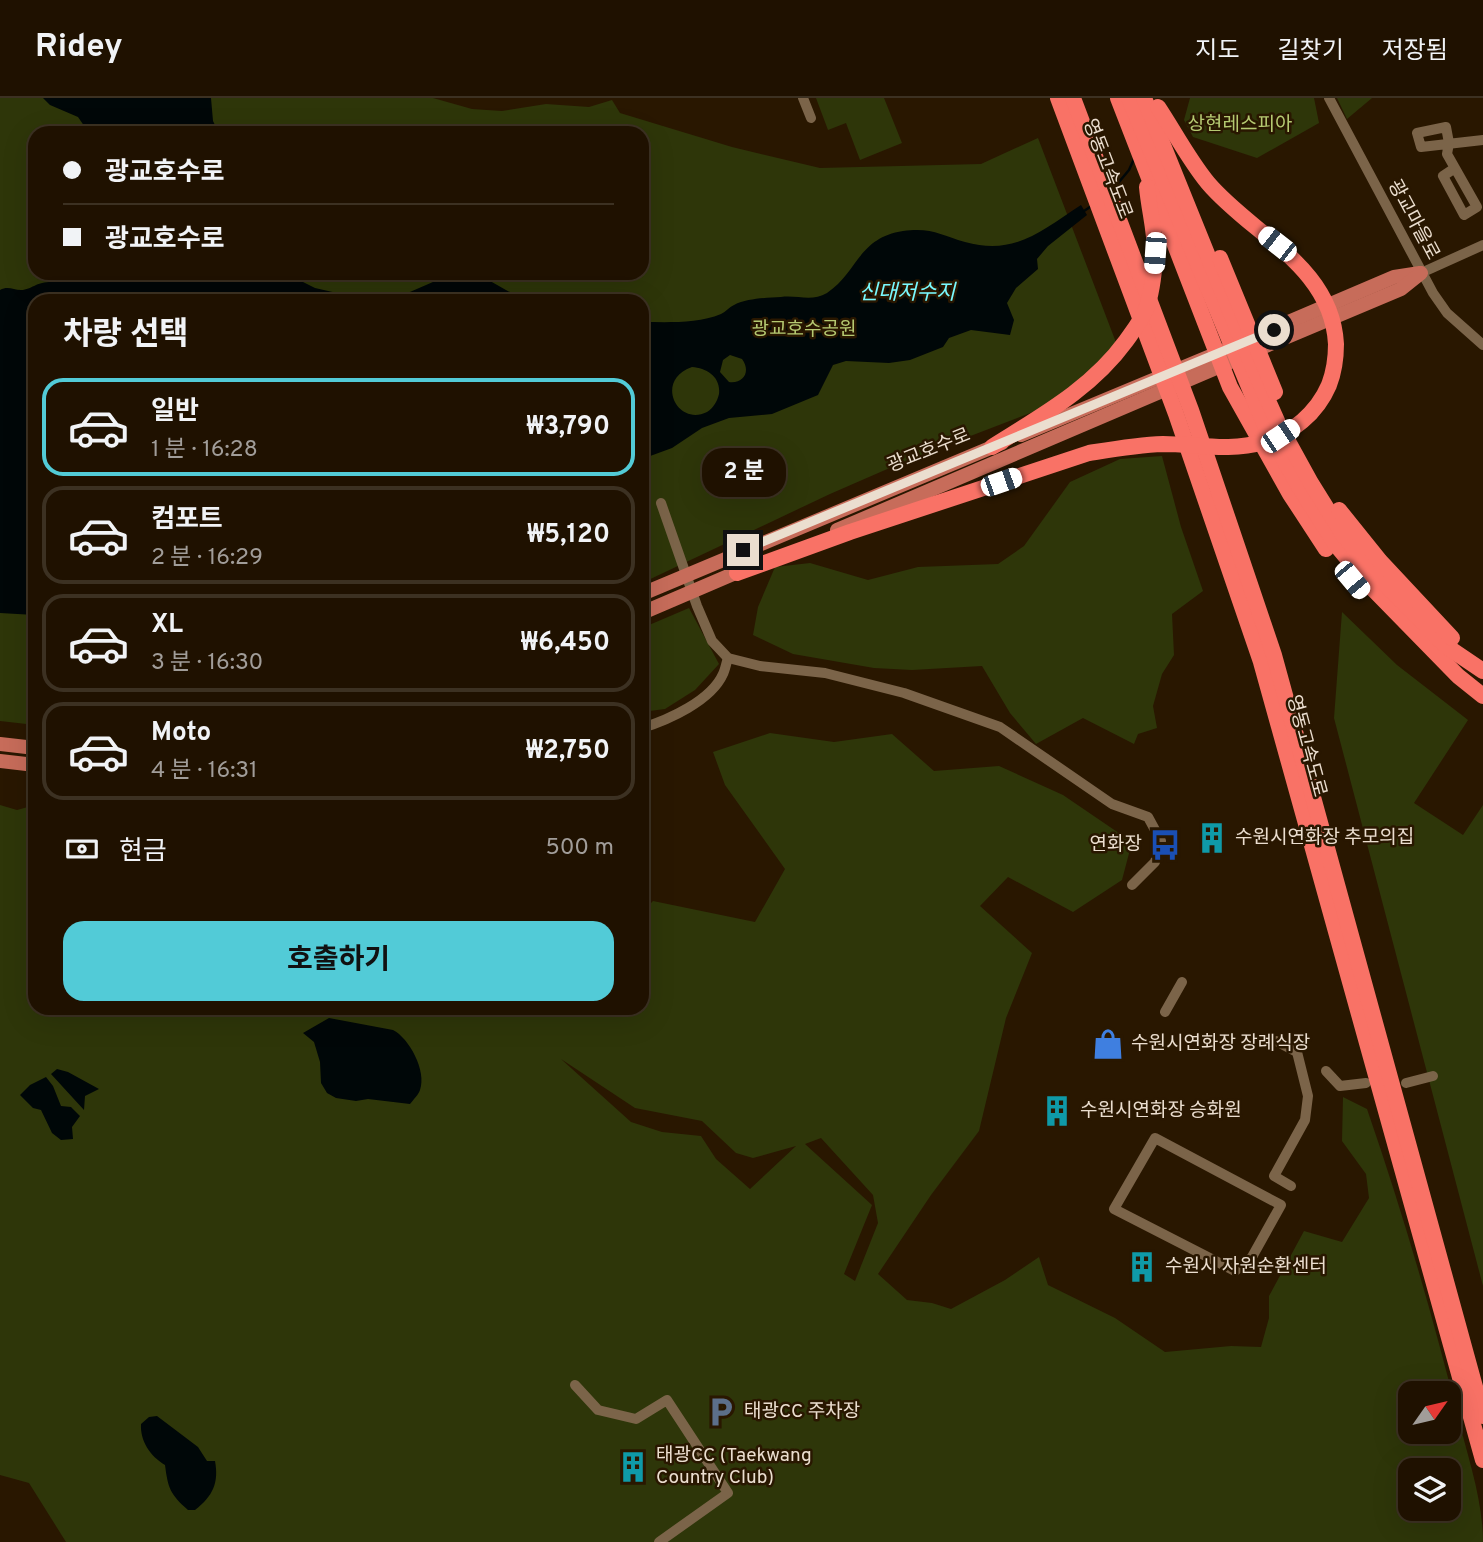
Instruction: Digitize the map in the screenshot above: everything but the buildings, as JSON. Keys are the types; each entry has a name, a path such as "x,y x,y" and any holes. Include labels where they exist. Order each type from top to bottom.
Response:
{"highway":[{"name":"영동고속도로","path":"1058,98 1085,149 1274,655 1483,1416"},
{"name":"영동고속도로","path":"1073,98 1085,149"},
{"path":"1118,98 1134,106 1266,428 1336,545 1370,586 1421,631 1458,676"},
{"path":"1156,102 1285,418 1343,517 1477,666"},
{"path":"1134,106 1149,182 1219,360 1254,432 1284,484 1328,551 1364,595 1436,664 1458,676 1483,696"},
{"path":"731,575 850,532 1089,453 1128,446 1164,444 1209,447 1262,443 1280,436 1313,412 1323,398 1335,365 1333,320 1326,302 1303,270 1207,182 1172,136"},
{"path":"992,447 1066,400 1094,378 1139,323 1151,292 1155,253 1149,182"},
{"name":"영동고속도로","path":"1184,412 1261,662 1483,1460"},
{"path":"1421,631 1477,666"}],"main road":[{"name":"광교호수로","path":"649,610 1256,343 1401,289 1421,272"},
{"name":"광교호수로","path":"649,591 992,447 1219,360"},
{"path":"0,744 28,747"},
{"path":"0,761 28,764"}],"street":[{"path":"803,98 811,118"},
{"name":"광교마을로","path":"1329,98 1421,272 1447,313 1483,345"},
{"path":"1455,168 1447,154 1449,144 1482,141"},
{"name":"광교호수로","path":"1421,272 1483,245"},
{"path":"661,503 712,641 728,659 760,666 825,673 904,693 1000,727 1112,804 1148,817 1161,841 1155,862 1132,885"},
{"path":"649,726 672,718 705,696 723,676 728,659"},
{"path":"1165,1012 1182,982"},
{"path":"1276,1041 1297,1052 1308,1097 1305,1120 1274,1176 1291,1186"},
{"path":"1326,1071 1340,1086 1366,1083"},
{"path":"1406,1083 1433,1076"},
{"path":"1155,1138 1281,1205 1252,1257 1235,1271 1114,1209 1155,1138"},
{"path":"575,1385 598,1410 636,1419 667,1399 728,1493 659,1542"}],"green space":[{"name":"광교호수공원","path":"0,98 433,98 472,109 502,111 546,104 589,107 612,100 620,113 732,147 820,168 981,164 1038,138 1117,345 1094,372 1043,408 908,460 649,580 649,294 28,294 28,724 0,721"},
{"path":"816,98 884,98 902,143 860,160 846,123 828,130"},
{"name":"상현레스피아","path":"1190,98 1314,98 1319,123 1257,158 1193,137 1184,120"},
{"path":"1337,98 1372,98 1347,119"},
{"path":"1162,456 1181,527 1203,591 1172,614 1174,655 1162,674 1153,706 1157,728 1138,734 1134,744 1083,718 1036,744 1010,713 982,666 912,670 874,668 793,654 753,635 758,607 775,567 810,563 868,580 918,567 998,564 1024,546 1070,482 1120,459"},
{"path":"689,608 719,664 695,690 665,709 649,711 649,625"},
{"path":"1342,612 1397,665 1468,720 1414,803 1463,835 1483,805 1483,1286 1334,718"},
{"path":"770,733 834,742 892,734 934,771 999,766 1063,795 1132,842 1122,880 1073,912 1008,877 980,906 1032,953 1006,1018 979,1131 931,1195 878,1274 907,1300 951,1309 1005,1280 1039,1257 1048,1285 1115,1318 1165,1352 1231,1346 1261,1347 1269,1318 1269,1296 1304,1231 1342,1242 1369,1198 1366,1174 1342,1141 1343,1097 1367,1109 1427,1300 1448,1381 1398,1381 1398,1444 1461,1444 1461,1429 1478,1495 1483,1542 66,1542 29,1483 0,1475 0,805 17,810 28,807 28,1015 649,1015 649,905 653,901 755,922 785,869 725,785 713,752","holes":["561,1059 635,1108 702,1121 736,1153 753,1158 796,1146 750,1189 716,1159 701,1136 662,1132 631,1122","821,1138 873,1195 878,1223 855,1281 844,1274 872,1205 805,1144"]}],"water":[{"path":"43,98 211,98 216,126 84,126 78,117 50,105"},
{"name":"신대저수지","path":"1081,205 1087,215 1048,246 1037,259 1038,269 1016,288 1007,303 1014,320 1010,335 971,330 949,338 943,347 910,360 889,363 846,361 833,365 818,395 772,414 729,418 702,428 672,448 649,456 649,322 702,319 721,314 739,303 758,299 821,296 837,285 867,248 888,235 903,231 929,231 965,242 999,246 1040,232","holes":["730,355 742,359 746,368 744,376 739,381 729,382 720,372 723,360","692,367 712,374 718,383 718,397 707,412 696,415 687,413 679,408 674,400 674,382 681,373"]},
{"path":"299,280 315,288 341,294 28,294 28,615 0,613 0,290 27,289 52,282"},
{"path":"488,280 513,294 405,294 433,282"},
{"path":"329,1018 393,1030 405,1040 419,1065 422,1082 410,1104 368,1099 356,1101 336,1098 327,1093 321,1083 320,1062 314,1042 303,1033"},
{"path":"57,1069 99,1089 85,1096 84,1110 51,1074"},
{"path":"46,1077 61,1106 71,1107 80,1116 72,1127 73,1139 61,1140 52,1133 41,1110 33,1108 20,1095 30,1085"},
{"path":"157,1416 198,1447 207,1461 215,1461 216,1476 213,1488 206,1500 195,1510 188,1510 174,1495 165,1465 151,1453 144,1442 141,1424 149,1417"}],"waterway":[{"path":"1114,188 1129,170 1134,159"},
{"path":"1084,211 1093,205"}],"place":[{"name":"수원시연화장 추모의집","path":"1212,838"},
{"name":"연화장","path":"1165,845"},
{"name":"수원시연화장 장례식장","path":"1108,1044"},
{"name":"수원시연화장 승화원","path":"1057,1111"},
{"name":"수원시 자원순환센터","path":"1142,1267"},
{"name":"태광CC 주차장","path":"721,1412"},
{"name":"태광CC (Taekwang Country Club)","path":"633,1467"}],"route":[{"path":"743,550 1274,330"}]}
